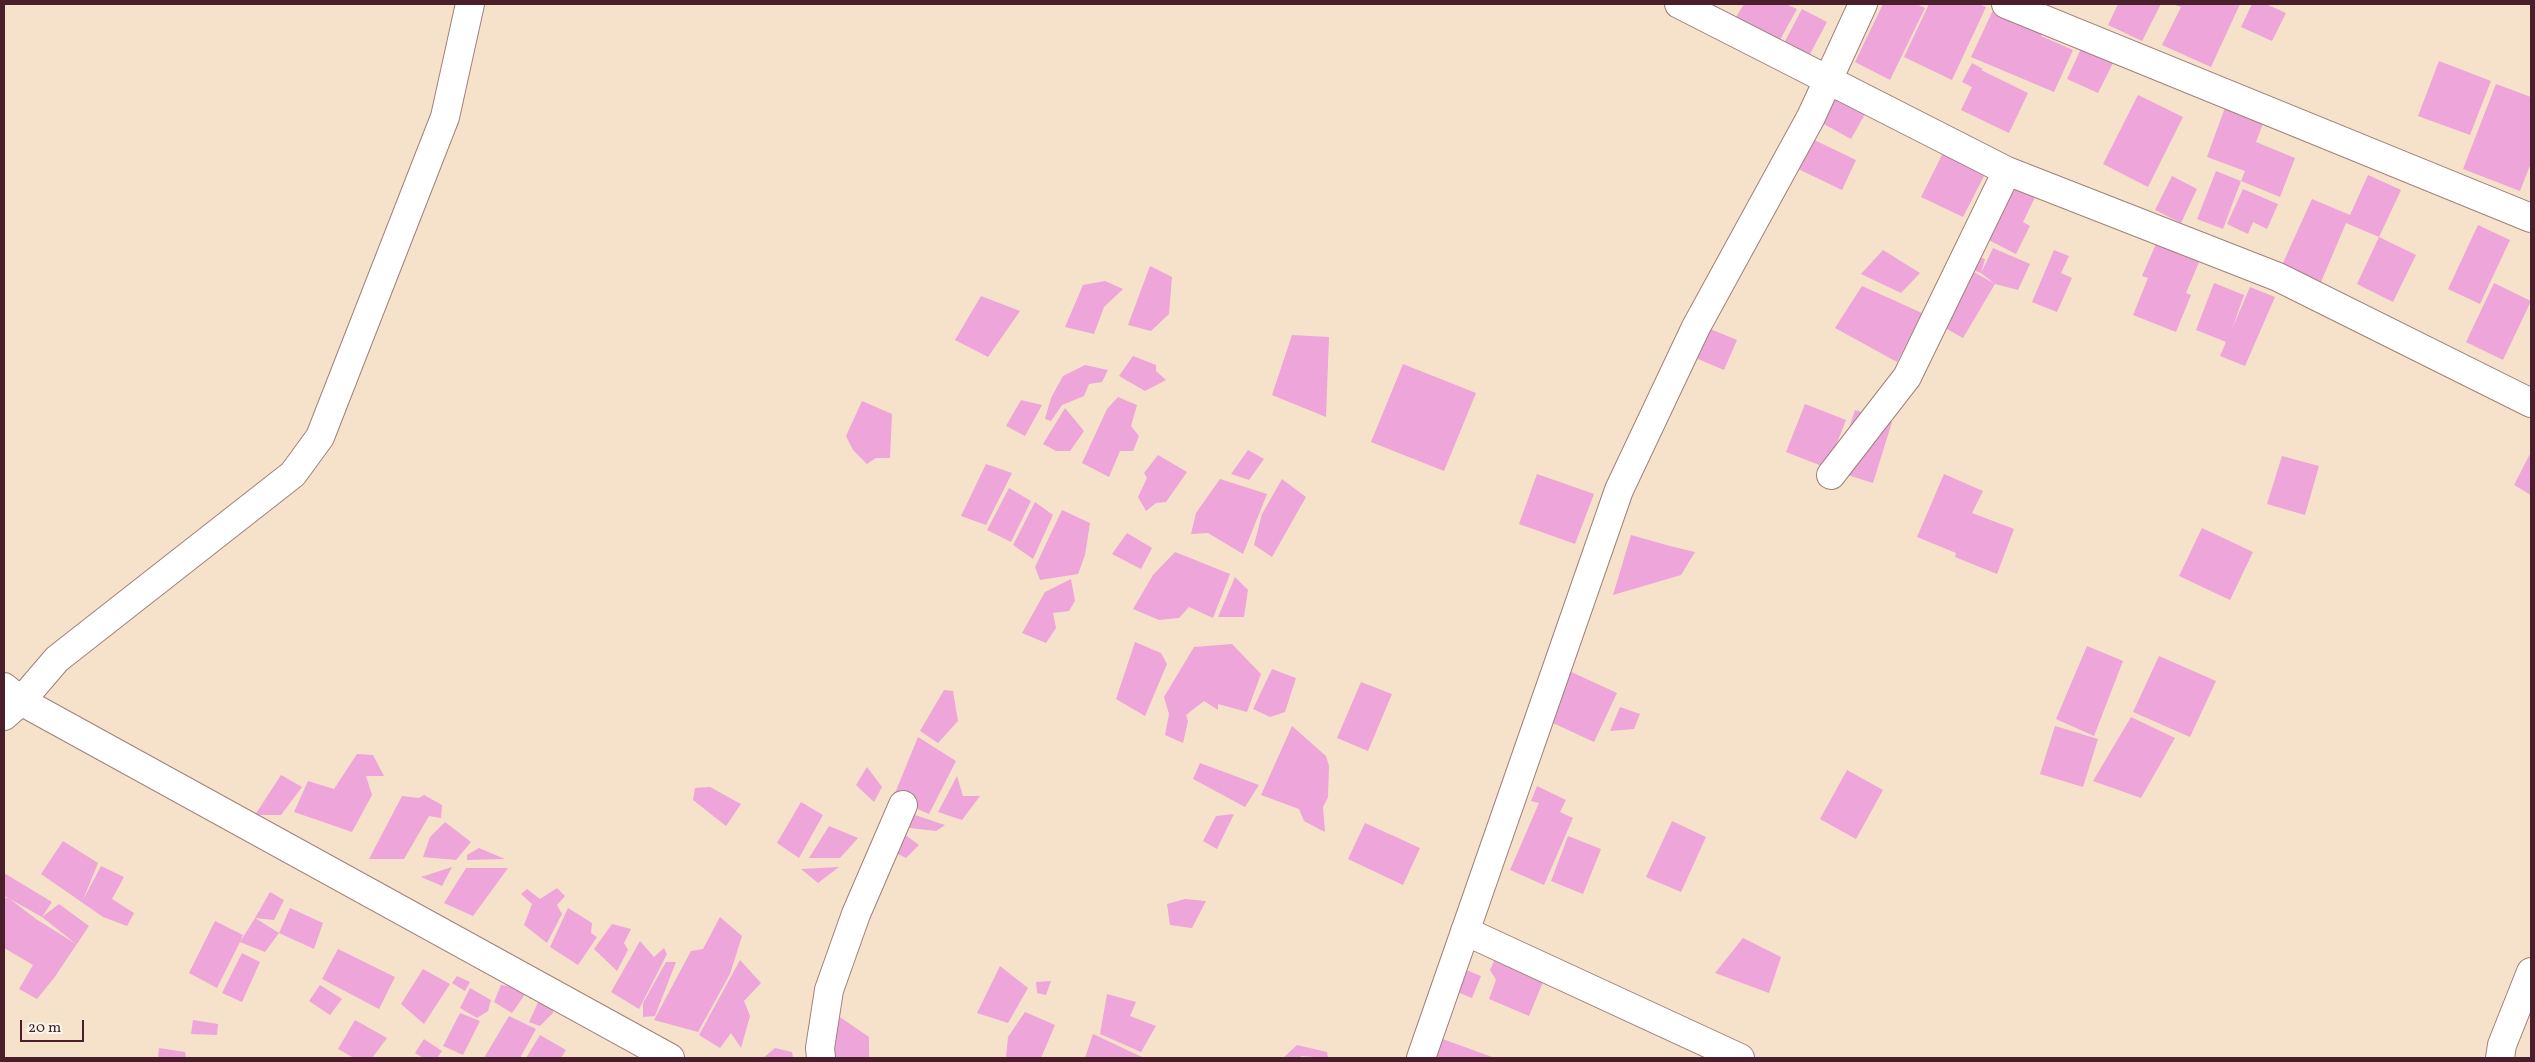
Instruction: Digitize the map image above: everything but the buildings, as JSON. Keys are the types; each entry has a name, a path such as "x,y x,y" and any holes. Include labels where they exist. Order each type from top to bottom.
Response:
{"street":[{"path":"470,4 445,117 320,437 293,474 57,658 10,701 670,1058"},
{"path":"1679,4 2007,171 2278,277 2531,404"},
{"path":"1421,1058 1619,490 1696,327 1828,81 1862,4"},
{"path":"2006,4 2531,218"},
{"path":"1832,476 1907,377 2007,171"},
{"path":"821,1058 820,1048 828,990 856,914 903,806"},
{"path":"1465,931 1740,1058"},
{"path":"2500,1058 2502,1045 2531,972"}]}
